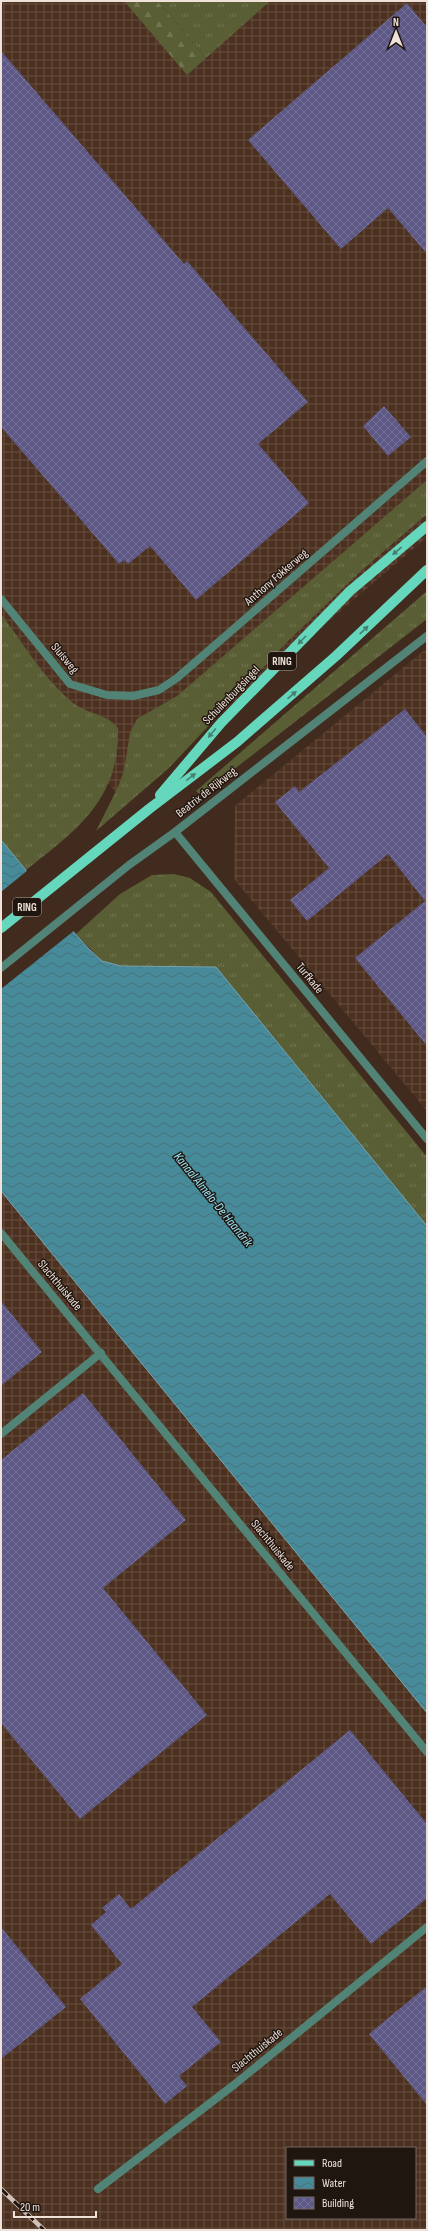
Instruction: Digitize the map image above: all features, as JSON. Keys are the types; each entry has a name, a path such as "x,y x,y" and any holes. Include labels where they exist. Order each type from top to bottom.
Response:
{"main road":[{"name":"Schuilenburgsingel","path":"148,809 221,723 328,613 350,592 427,526"},
{"name":"Schuilenburgsingel","path":"1,928 148,809 237,742 336,656 427,570"}],"street":[{"name":"Anthony Fokkerweg","path":"133,696 159,690 177,678 427,461"},
{"name":"Sluisweg","path":"1,599 70,684 107,695 133,696"},
{"name":"Beatrix de Rijkweg","path":"1,968 129,865 175,832 427,636"},
{"name":"Turfkade","path":"175,832 427,1139"},
{"name":"Slachthuiskade","path":"1,1233 427,1752"},
{"path":"1,1434 101,1353"},
{"name":"Slachthuiskade","path":"98,2188 235,2084 427,1928"}],"shaded area":[{"path":"1,1 427,1 427,537 121,799 1,650"},
{"path":"427,648 427,1111 234,879 235,806"},
{"path":"1,1111 427,1656 427,2230 1,2230"}],"green space":[{"path":"124,1 157,1 206,58 187,75"},
{"path":"157,1 270,1 206,58"},
{"path":"427,480 427,514 362,570 289,640 169,768 96,831 117,789 124,771 130,733 137,719 177,696"},
{"path":"427,591 427,619 201,795 196,791"},
{"path":"1,614 43,672 62,693 78,707 108,719 118,728 117,753 112,775 103,794 92,811 62,841 26,870 1,840"},
{"path":"174,874 190,878 211,892 427,1157 427,1226 216,967 121,966 102,961 76,934 120,894 152,875"}],"water":[{"name":"Kanaal Almelo-De Haandrik","path":"1,840 26,870 26,879 89,949 102,961 121,966 216,967 427,1226 427,1713 1,1191"}],"pier":[{"path":"28,870 28,878 75,930 1,989 1,892"}],"building":[{"path":"407,3 427,27 427,254 388,208 341,249 248,140"},
{"path":"1,51 184,264 187,261 308,402 258,444 309,503 196,600 150,546 128,564 124,560 119,564 1,427"},
{"path":"384,406 411,437 388,456 363,426"},
{"path":"405,709 427,737 427,1046 355,958 425,901 388,854 307,921 290,900 329,868 275,802 295,786 299,792"},
{"path":"1,1301 42,1352 1,1386"},
{"path":"83,1393 186,1520 103,1588 207,1715 80,1819 1,1723 1,1460"},
{"path":"350,1730 427,1824 427,1898 371,1944 330,1894 192,2007 221,2042 179,2076 187,2086 165,2104 80,1999 122,1964 91,1925 106,1912 102,1908 119,1894 131,1909"},
{"path":"1,1927 66,2007 1,2059"},
{"path":"427,1986 427,2105 369,2034"}],"railway":[{"path":"1,2189 44,2230"}]}
